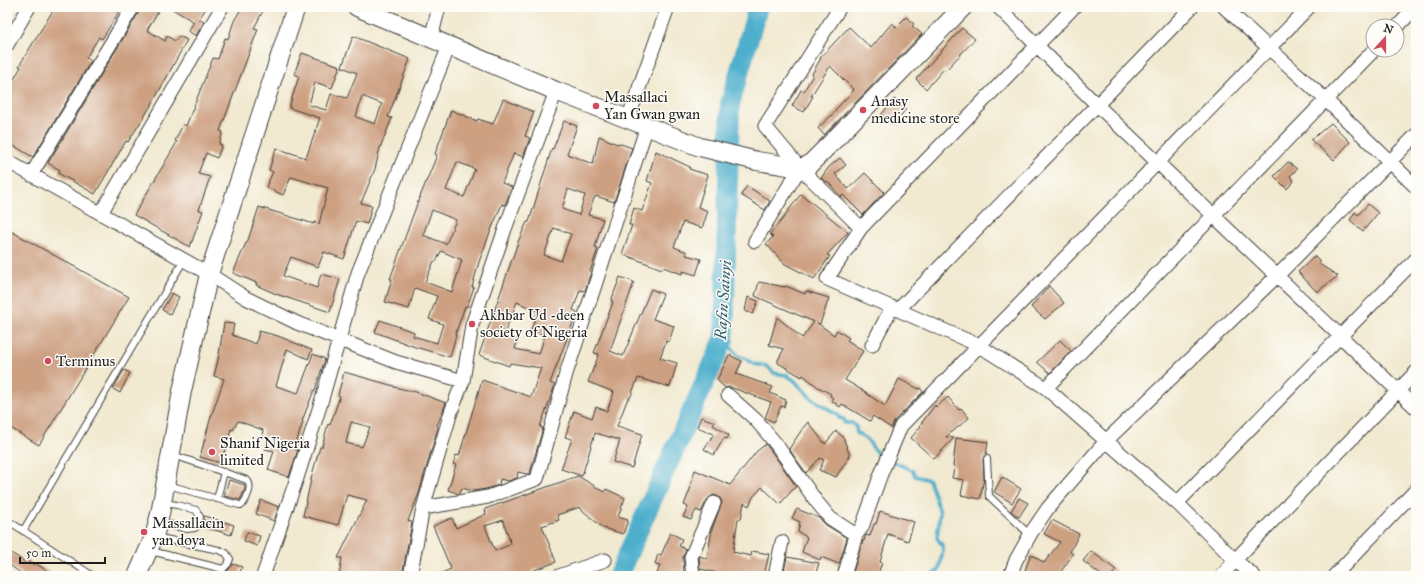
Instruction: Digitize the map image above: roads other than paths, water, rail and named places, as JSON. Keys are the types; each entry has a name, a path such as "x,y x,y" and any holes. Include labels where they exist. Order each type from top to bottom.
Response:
{"street":[{"path":"7,45 29,7"},
{"path":"31,175 133,7"},
{"path":"101,213 222,7"},
{"path":"137,576 153,536 162,503 182,391 210,274 296,7"},
{"path":"357,7 556,91 700,147 757,161 800,168 809,164 834,140 963,7"},
{"path":"431,38 439,7"},
{"path":"628,119 668,7"},
{"path":"840,7 765,126 800,168 861,228"},
{"path":"998,7 1097,105 1416,408"},
{"path":"1074,7 861,228 827,279 978,345 1046,388 1177,503 1235,560 1254,576"},
{"path":"872,345 895,309 1192,7"},
{"path":"1224,7 1326,100 1416,187"},
{"path":"844,576 856,535 862,527 900,426 1309,7"},
{"path":"1405,18 1416,7"},
{"path":"262,576 297,478 340,339 358,273 449,46"},
{"path":"1046,388 1366,58"},
{"path":"410,576 423,508 451,412 463,381 472,324 504,229 556,91"},
{"path":"423,508 488,497 537,479 566,374 647,126"},
{"path":"1010,576 1016,560 1048,508 1106,441 1277,276 1416,135"},
{"path":"7,162 210,274 246,298 297,323 396,362 463,381"},
{"path":"755,241 800,168"},
{"path":"1177,503 1416,259"},
{"path":"1222,576 1235,560 1416,372"},
{"path":"728,395 756,420 776,444 816,501 830,518 856,535"},
{"path":"1334,576 1416,490"},
{"path":"693,576 691,557 714,503"},
{"path":"775,576 782,542"},
{"path":"560,576 605,560"}],"lane":[{"path":"23,531 184,260"},
{"path":"166,484 239,505 242,505 245,502 250,486 250,482 247,480 171,455"},
{"path":"987,459 988,496 1030,535"},
{"path":"217,499 224,472"},
{"path":"153,536 187,528 195,528 199,523 200,517 196,510 162,503"},
{"path":"7,520 93,576"},
{"path":"153,536 219,550 226,553 230,559 228,564 223,569 153,536"}],"waterway":[{"name":"Rafin Sainyi","path":"618,576 724,339 730,104 758,7"},
{"path":"724,339 738,356 747,359 753,364 767,366 774,373 786,375 794,380 811,398 838,415 839,418 844,419 844,423 852,423 856,427 857,434 861,434 862,437 866,438 879,456 912,470 915,476 929,480 940,512 937,538 942,545 943,550 939,570 930,576"}],"place":[{"name":"Massallaci Yan Gwan gwan","path":"596,106"},
{"name":"Anasy medicine store","path":"863,110"},
{"name":"Akhbar Ud -deen society of Nigeria","path":"472,324"},
{"name":"Terminus","path":"48,361"},
{"name":"Shanif Nigeria limited","path":"212,452"},
{"name":"Massallacin yan doya","path":"144,532"}]}
